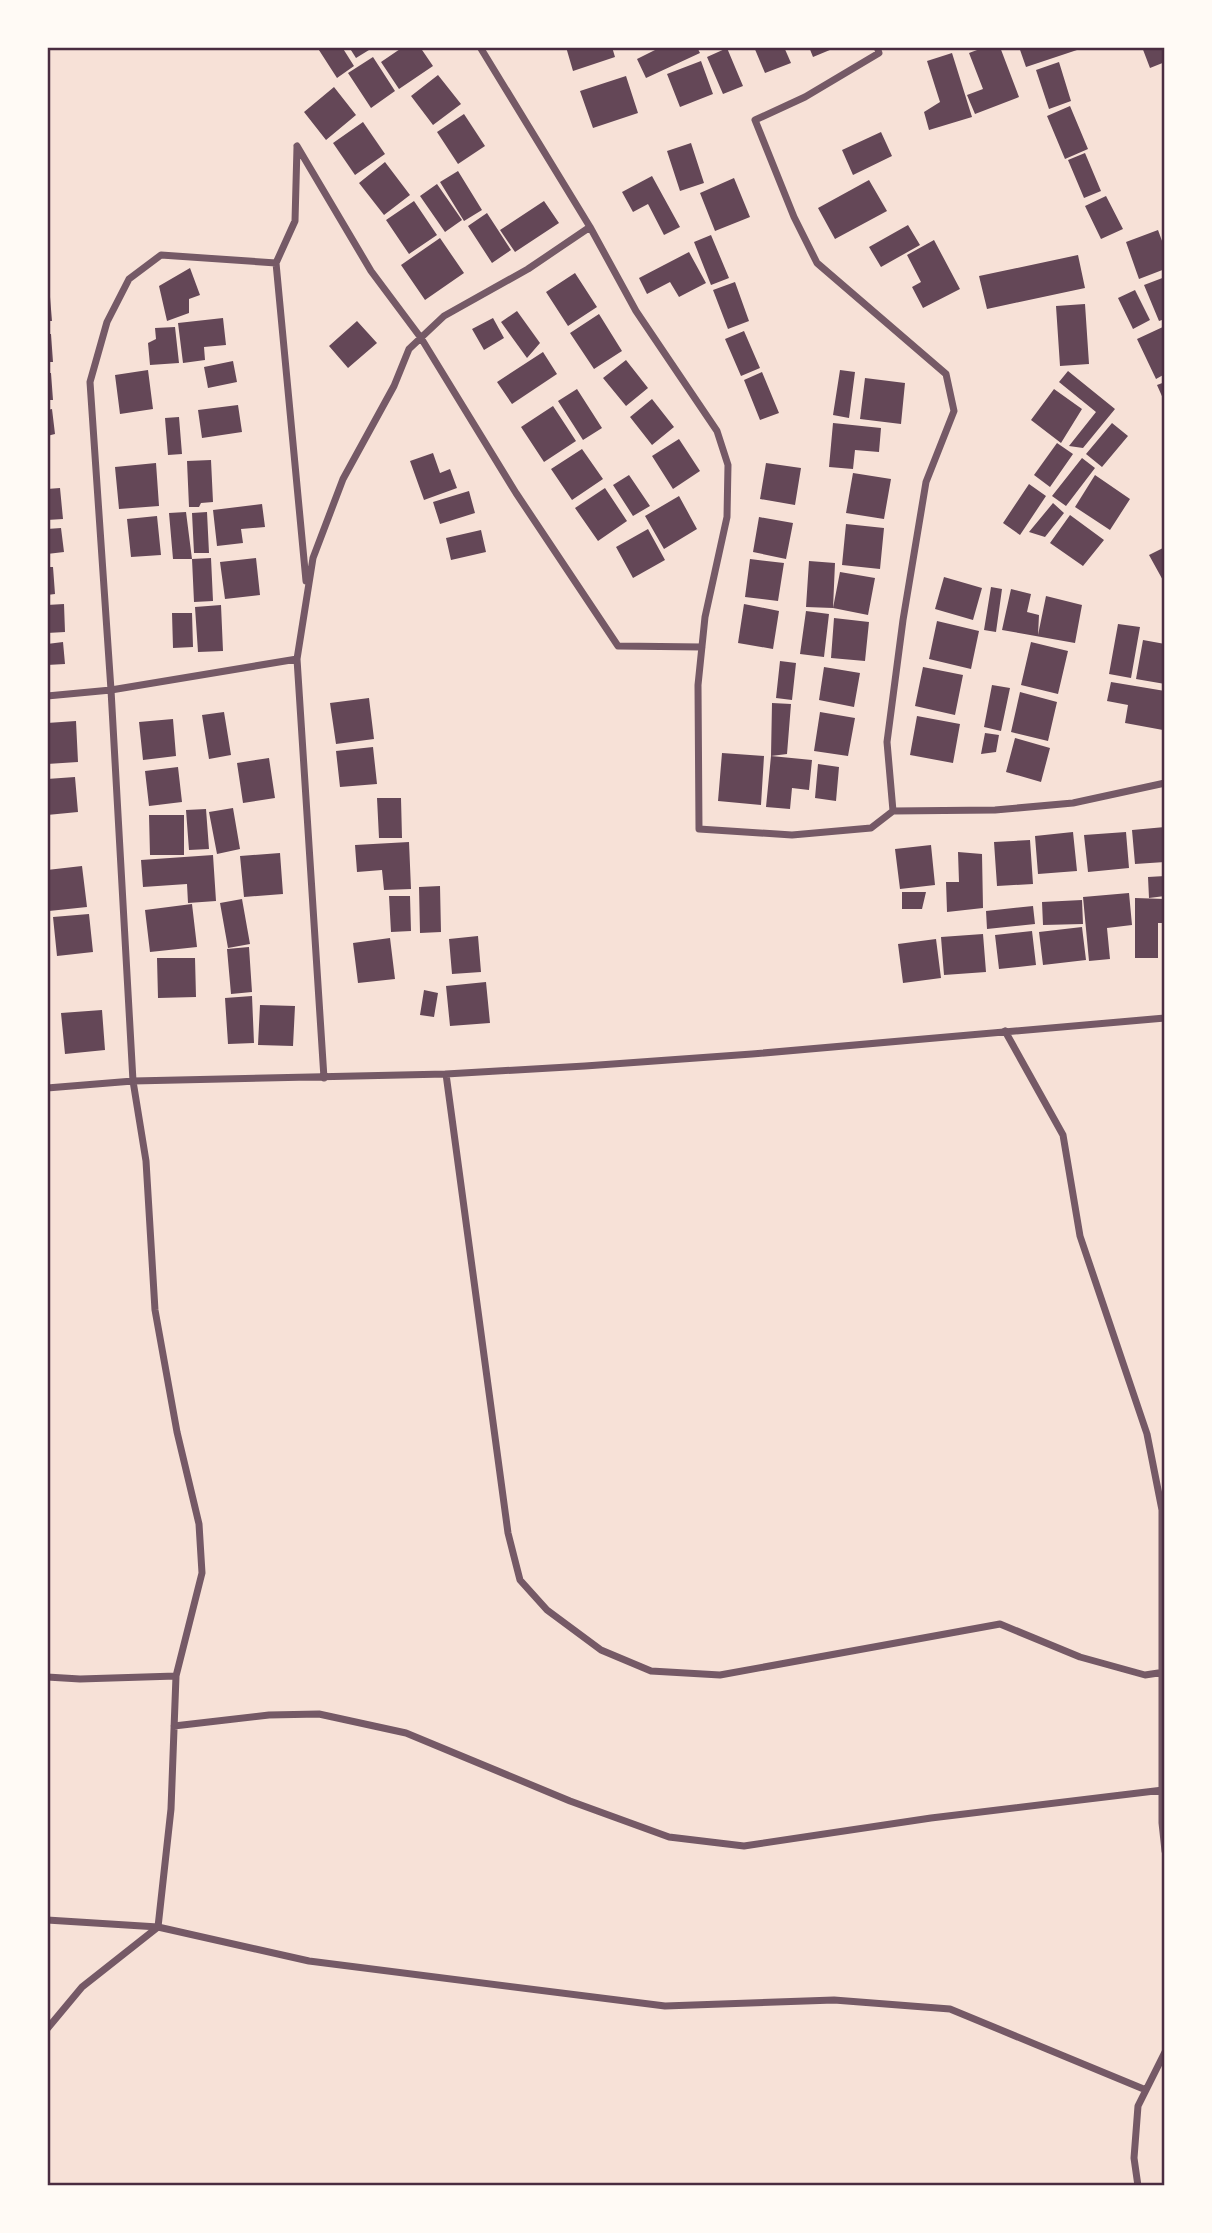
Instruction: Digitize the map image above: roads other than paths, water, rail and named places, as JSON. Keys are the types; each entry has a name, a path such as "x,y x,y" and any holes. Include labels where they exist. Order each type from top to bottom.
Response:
{"street":[{"path":"480,47 590,227 636,311 717,431 728,465 727,517 705,617 698,685 699,829 792,835 871,828 893,811 995,810 1073,803 1165,783"},
{"path":"877,47 879,53 805,97 755,120 794,217 817,263 946,374 954,411 926,482 903,620 887,742 893,811"},
{"path":"307,593 276,263 295,221 297,146 371,271 421,338 516,493 618,646 702,647"},
{"path":"324,1077 298,659 313,558 343,479 394,386 409,349 444,316 528,269 590,227"},
{"path":"47,2029 82,1987 158,1927 171,1809 176,1676 202,1573 199,1524 177,1432 155,1310 146,1161 134,1081 90,382 107,322 129,279 161,255 276,263"},
{"path":"47,696 111,690 298,659"},
{"path":"47,1088 134,1081 446,1074 752,1054 1165,1018"},
{"path":"1005,1031 1063,1135 1080,1236 1147,1434 1162,1510 1165,1851"},
{"path":"446,1074 508,1533 520,1580 547,1610 601,1650 651,1671 720,1675 1000,1624 1080,1657 1145,1675 1164,1672"},
{"path":"47,1677 80,1679 176,1676"},
{"path":"174,1726 268,1715 319,1714 406,1733 569,1801 669,1837 744,1846 932,1818 1163,1790"},
{"path":"47,1920 158,1927 309,1961 664,2006 834,2000 950,2009 1146,2090"},
{"path":"1138,2186 1134,2158 1138,2106 1165,2052"}]}
